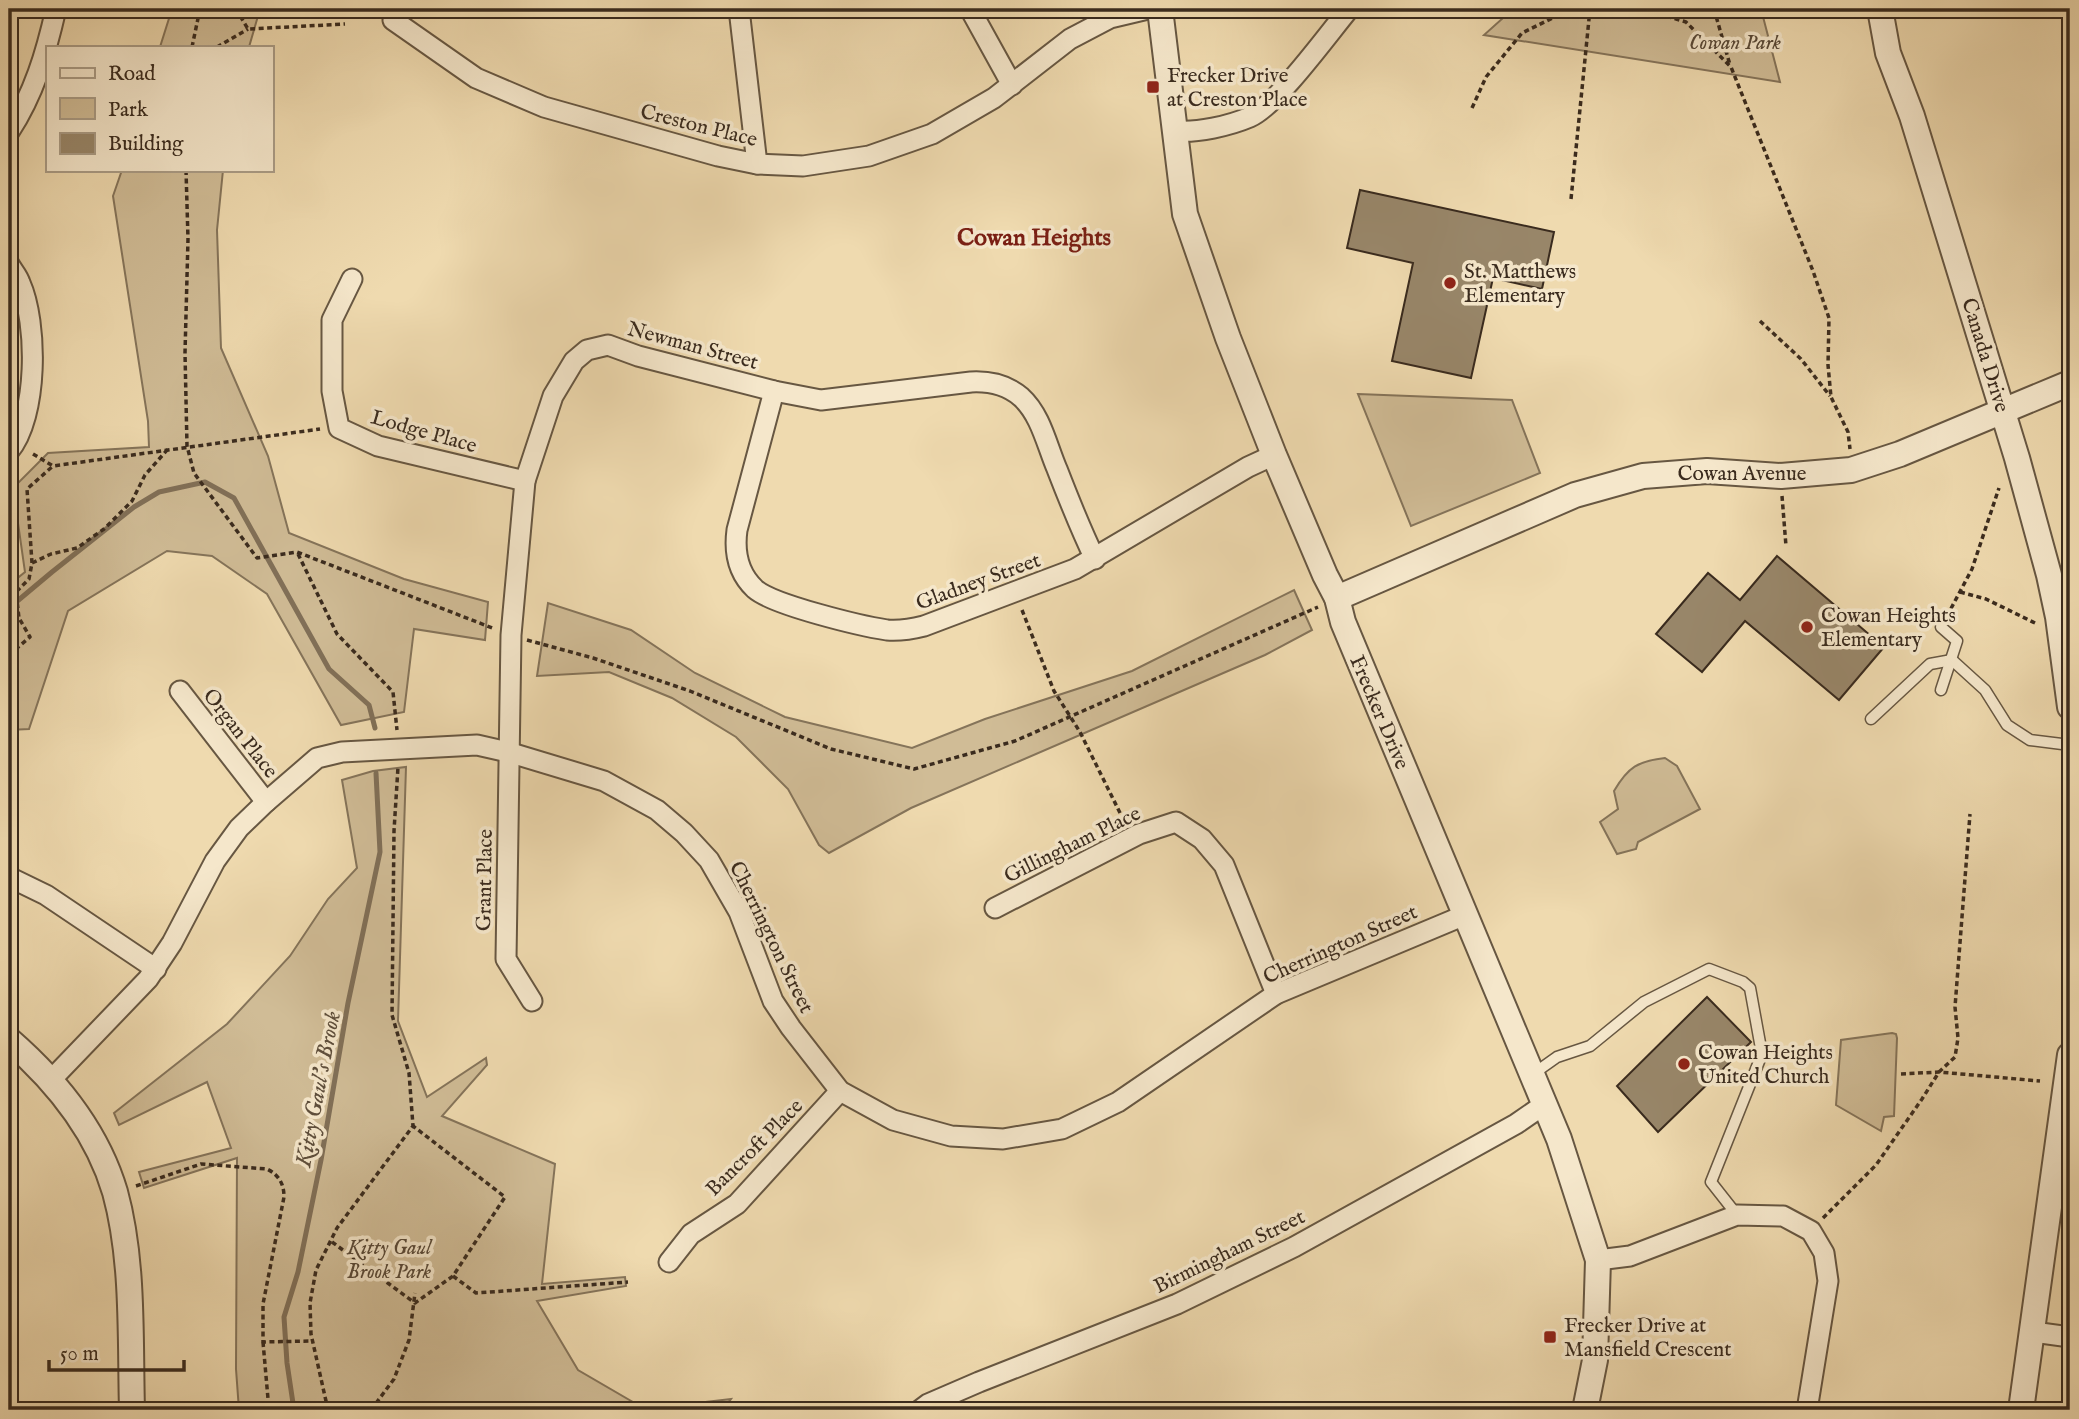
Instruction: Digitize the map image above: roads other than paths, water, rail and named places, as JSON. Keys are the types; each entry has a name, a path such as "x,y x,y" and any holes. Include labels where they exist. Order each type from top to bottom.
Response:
{"street":[{"path":"46,46 56,9"},
{"path":"739,9 757,164"},
{"path":"971,9 1012,85"},
{"name":"Creston Place","path":"393,20 476,78 544,107 718,156 757,164 803,166 869,156 932,134 994,98 1070,39 1110,18 1148,9"},
{"name":"Frecker Drive","path":"1160,9 1185,214 1210,289 1274,455 1325,575 1328,603 1343,622 1559,1139 1598,1260 1595,1360 1585,1410"},
{"path":"1175,131 1193,132 1251,116 1274,99 1349,9"},
{"name":"Canada Drive","path":"1880,9 1888,53 1912,116 2004,410 2049,575 2058,617 2070,707"},
{"path":"9,132 26,107 46,46"},
{"path":"9,264 21,283 30,325 32,385 26,418 17,442 9,452"},
{"name":"Lodge Place","path":"352,279 332,320 332,391 339,428 378,446 525,481"},
{"name":"Newman Street","path":"508,752 511,635 525,481 553,396 574,361 587,350 608,345 638,356 802,398 830,400 971,382 1003,386 1022,398 1036,417 1095,559"},
{"name":"Cowan Avenue","path":"1328,603 1575,495 1643,476 1707,471 1781,476 1851,470 1899,454 2070,383"},
{"name":"Gladney Street","path":"774,391 736,540 738,562 747,580 770,599 877,628 911,629 1066,573 1095,559 1248,467 1274,455"},
{"name":"Organ Place","path":"180,691 266,802"},
{"name":"Cherrington Street","path":"50,1081 130,999 156,968 222,849 250,816 317,758 342,752 477,745 604,781 657,810 709,860 739,912 773,1001 790,1028 840,1091 893,1120 951,1136 1003,1139 1062,1129 1118,1102 1276,995 1465,915"},
{"name":"Grant Place","path":"508,752 506,959 532,1001"},
{"name":"Gillingham Place","path":"995,908 1139,834 1175,822 1202,839 1224,865 1276,995"},
{"path":"9,877 46,895 156,968"},
{"path":"9,1040 33,1061 76,1112 97,1149 114,1191 126,1251 132,1410"},
{"path":"2021,1410 2070,1055"},
{"name":"Bancroft Place","path":"669,1262 691,1234 737,1203 840,1091"},
{"name":"Birmingham Street","path":"920,1410 979,1382 1177,1304 1294,1247 1516,1124 1545,1104"},
{"path":"1598,1260 1630,1256 1737,1215 1783,1216 1811,1231 1824,1253 1828,1281 1807,1410"},
{"path":"2033,1332 2070,1337"}],"lane":[{"path":"1941,627 1957,641 1941,690"},
{"path":"1871,719 1930,664 1952,660"},
{"path":"1952,660 1985,690 2007,725 2031,740 2070,745"},
{"path":"1533,1074 1557,1057 1590,1046 1644,1002 1709,969 1743,982 1750,988 1762,1054 1710,1182 1737,1215"}],"waterway":[{"name":"Kitty Gaul's Brook","path":"9,608 134,507 159,492 205,482 234,498 329,669 369,705 375,728"},
{"name":"Kitty Gaul's Brook","path":"294,1410 284,1317 298,1272 321,1160 348,1003 380,852 376,773"}],"place":[{"name":"Frecker Drive at Creston Place","path":"1153,87"},
{"name":"St. Matthews Elementary","path":"1450,283"},
{"name":"Cowan Heights Elementary","path":"1807,627"},
{"name":"Cowan Heights United Church","path":"1684,1064"},
{"name":"Frecker Drive at Mansfield Crescent","path":"1550,1337"}],"district":[{"name":"Cowan Heights","path":"1034,237"}],"park label":[{"name":"Cowan Park","path":"1735,42"},
{"name":"Kitty Gaul Brook Park","path":"389,1259"}]}
